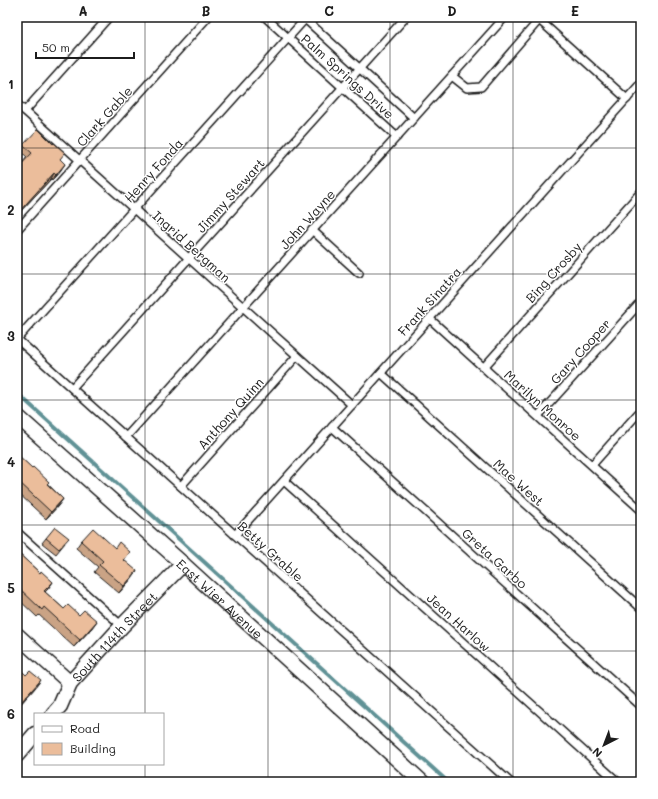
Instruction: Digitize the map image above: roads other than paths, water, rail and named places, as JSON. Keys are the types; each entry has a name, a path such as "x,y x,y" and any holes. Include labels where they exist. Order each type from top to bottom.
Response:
{"street":[{"name":"East Wier Avenue","path":"17,416 183,564 422,782"},
{"name":"South 114th Street","path":"54,713 60,706 70,683 122,626 183,564"},
{"path":"17,635 70,683"},
{"path":"19,747 34,735"}],"lane":[{"path":"25,111 109,17"},
{"name":"Clark Gable","path":"17,230 208,17"},
{"name":"Palm Springs Drive","path":"264,17 397,137"},
{"name":"Jimmy Stewart","path":"72,388 406,17"},
{"name":"John Wayne","path":"126,436 505,17"},
{"name":"Palm Springs Drive","path":"305,18 414,118"},
{"name":"Henry Fonda","path":"17,339 305,18"},
{"path":"452,76 467,88 481,87 538,18 627,99"},
{"name":"Frank Sinatra","path":"235,535 641,83"},
{"name":"Ingrid Bergman","path":"17,104 352,405"},
{"name":"Bing Crosby","path":"484,367 641,192"},
{"path":"312,230 359,273"},
{"name":"Gary Cooper","path":"538,416 641,302"},
{"name":"Marilyn Monroe","path":"430,319 641,510"},
{"name":"Betty Grable","path":"17,339 510,782"},
{"name":"Anthony Quinn","path":"181,486 297,356"},
{"name":"Mae West","path":"381,373 641,608"},
{"path":"592,465 641,410"},
{"name":"Greta Garbo","path":"332,427 641,706"},
{"name":"Jean Harlow","path":"284,481 618,782"},
{"path":"17,532 122,626"}],"waterway":[{"path":"17,393 448,782"}]}
